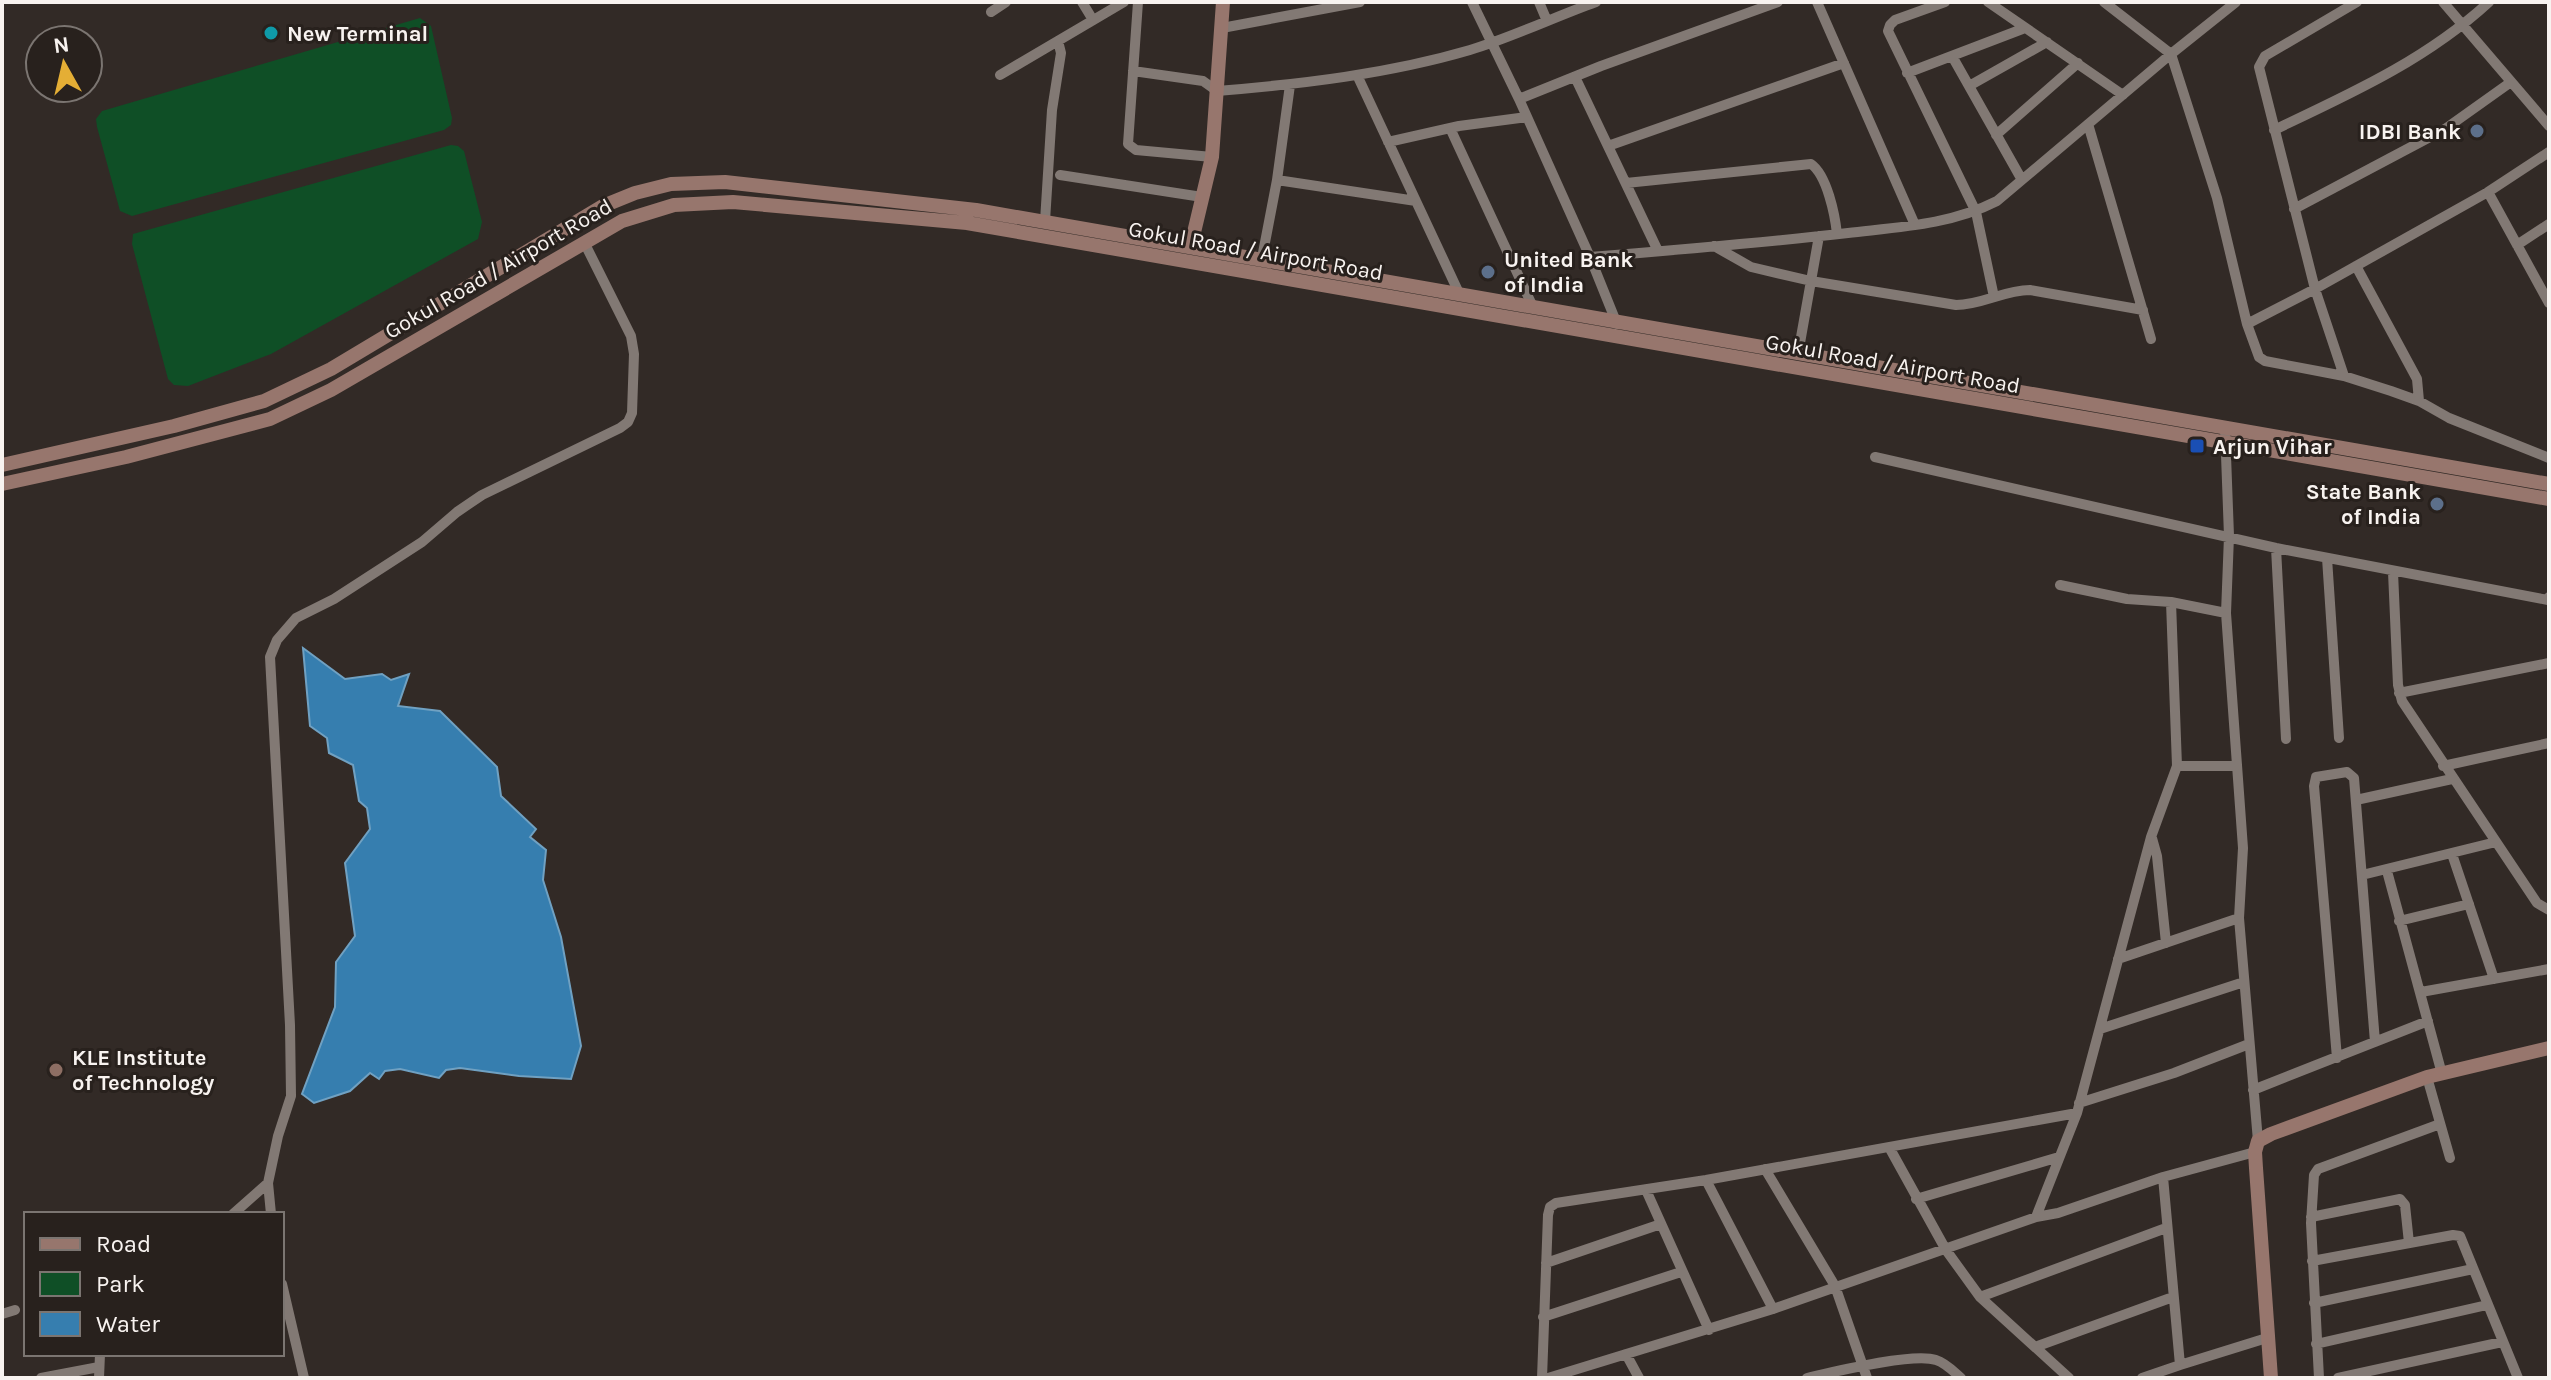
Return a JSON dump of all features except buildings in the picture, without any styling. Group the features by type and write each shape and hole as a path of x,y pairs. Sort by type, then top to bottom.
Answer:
{"main road":[{"path":"1191,245 1212,157 1223,2"},
{"path":"690,182 694,204"},
{"path":"2,465 174,426 264,401 331,369 603,206 635,193 671,184 725,182 976,210 1191,245 1798,354 2226,436 2549,484"},
{"path":"671,184 674,205"},
{"name":"Gokul Road / Airport Road","path":"2,484 126,457 270,419 331,390 622,221 674,205 733,202 967,223 1165,255 1615,337 2226,436 2549,499"},
{"path":"2271,1378 2257,1147 2271,1134 2434,1076 2549,1048"}],"street":[{"path":"991,12 1006,2"},
{"path":"1082,2 1093,20"},
{"path":"1000,75 1124,2"},
{"path":"1138,2 1127,139 1131,148 1212,157"},
{"path":"1222,28 1360,2"},
{"path":"1472,2 1590,257 1617,322 1615,337"},
{"path":"1539,2 1547,21"},
{"path":"1133,71 1203,81 1217,91 1290,85 1357,75 1454,54 1596,2"},
{"path":"1519,99 1778,2"},
{"path":"1817,2 1915,225"},
{"path":"1945,2 1890,25 1890,38 1976,212 1994,297"},
{"path":"1988,2 2123,95"},
{"path":"2104,2 2171,54 2217,198 2247,324 2259,357 2265,361 2344,376 2419,401 2449,418 2549,458"},
{"path":"1590,257 1915,225 1976,212 1997,201 2236,2"},
{"path":"2344,376 2315,289 2259,75 2260,61 2357,2"},
{"path":"2443,2 2549,126"},
{"path":"2274,130 2389,75 2463,26 2489,2"},
{"path":"1907,73 2025,28"},
{"path":"1045,221 1052,110 1061,53 1058,41"},
{"path":"1969,86 2047,42"},
{"path":"1952,56 2022,180"},
{"path":"1608,146 1844,63"},
{"path":"1996,135 2078,63"},
{"path":"1357,75 1459,293"},
{"path":"1575,77 1658,251"},
{"path":"2294,209 2445,129 2511,82"},
{"path":"1262,258 1290,85"},
{"path":"1388,142 1450,128 1527,117"},
{"path":"2088,124 2151,339"},
{"path":"1450,128 1533,307"},
{"path":"2247,324 2488,192 2549,152"},
{"path":"1626,183 1811,164 1819,171 1831,204 1837,234"},
{"path":"1060,175 1202,197"},
{"path":"1277,180 1416,201"},
{"path":"2488,192 2549,303"},
{"path":"2517,245 2549,224"},
{"path":"1798,354 1819,236"},
{"path":"271,1212 268,1183 291,1096 270,657 277,640 296,618 334,599 422,542 482,495 628,422 633,399 634,354 631,336 584,242"},
{"path":"1714,246 1751,267 1811,281 1956,305 1978,303 2018,290 2030,290 2143,310"},
{"path":"2356,266 2417,379 2419,401"},
{"path":"1548,1378 1580,1374 1626,1354 1709,1330 2036,1217 2058,1213 2257,1147 2239,918 2243,848 2226,613 2229,536 2226,436"},
{"path":"1875,457 2276,548 2548,600 2549,597"},
{"path":"2276,548 2286,739"},
{"path":"2327,558 2339,738"},
{"path":"2393,572 2399,693 2443,766 2537,903 2549,910"},
{"path":"2060,585 2127,599 2171,602 2226,613"},
{"path":"2036,1217 2078,1108 2151,837 2177,766 2171,602"},
{"path":"2399,693 2549,663"},
{"path":"2443,766 2549,743"},
{"path":"2177,766 2236,766"},
{"path":"2337,1058 2314,781 2321,776 2352,773 2375,1042"},
{"path":"2356,800 2452,779"},
{"path":"2151,837 2157,856 2166,943"},
{"path":"2362,875 2496,842"},
{"path":"2452,854 2494,979"},
{"path":"2387,871 2428,1021 2440,1124 2450,1158"},
{"path":"2399,921 2469,904"},
{"path":"2118,959 2239,918"},
{"path":"2421,992 2549,969"},
{"path":"2100,1029 2244,982"},
{"path":"2253,1090 2428,1021"},
{"path":"1542,1378 1550,1207 1556,1203 1889,1147 2078,1108 2249,1044"},
{"path":"2319,1378 2312,1261 2313,1179 2318,1169 2440,1124"},
{"path":"1889,1147 1946,1250 1980,1297 2069,1378"},
{"path":"1916,1199 2059,1157"},
{"path":"1765,1169 1835,1286 1867,1378"},
{"path":"2163,1177 2180,1365"},
{"path":"1706,1180 1773,1309"},
{"path":"235,1212 268,1183"},
{"path":"1646,1190 1709,1330"},
{"path":"2311,1217 2400,1199 2405,1205 2409,1243"},
{"path":"1546,1263 1661,1224"},
{"path":"1980,1297 2166,1228"},
{"path":"2312,1261 2460,1236 2518,1378"},
{"path":"2314,1303 2473,1269"},
{"path":"1543,1317 1681,1272"},
{"path":"284,1293 304,1378"},
{"path":"2035,1347 2173,1297"},
{"path":"2316,1344 2487,1305"},
{"path":"2,1314 15,1310"},
{"path":"2142,1378 2270,1337"},
{"path":"2338,1378 2502,1342"},
{"path":"1626,1354 1639,1378"},
{"path":"1807,1378 1863,1365 1934,1359 1961,1378"},
{"path":"41,1378 99,1372"}],"green space":[{"path":"420,18 431,26 452,118 451,125 444,130 132,216 120,211 97,127 96,119 102,111"},
{"path":"451,145 464,151 482,222 478,239 271,354 188,386 174,385 168,379 132,244 133,234"}],"water":[{"path":"303,648 345,679 382,674 391,680 409,674 398,706 440,711 497,767 501,796 536,829 530,837 546,850 543,880 561,937 581,1046 571,1079 460,1068 446,1070 439,1078 400,1069 385,1071 379,1079 370,1073 350,1091 314,1103 302,1094 335,1007 336,962 355,936 345,863 370,829 367,808 359,801 353,765 329,753 327,738 310,726"}],"place":[{"name":"New Terminal","path":"271,33"},
{"name":"IDBI Bank","path":"2477,131"},
{"name":"United Bank of India","path":"1488,272"},
{"name":"Arjun Vihar","path":"2197,446"},
{"name":"State Bank of India","path":"2437,504"},
{"name":"KLE Institute of Technology","path":"56,1070"}]}
